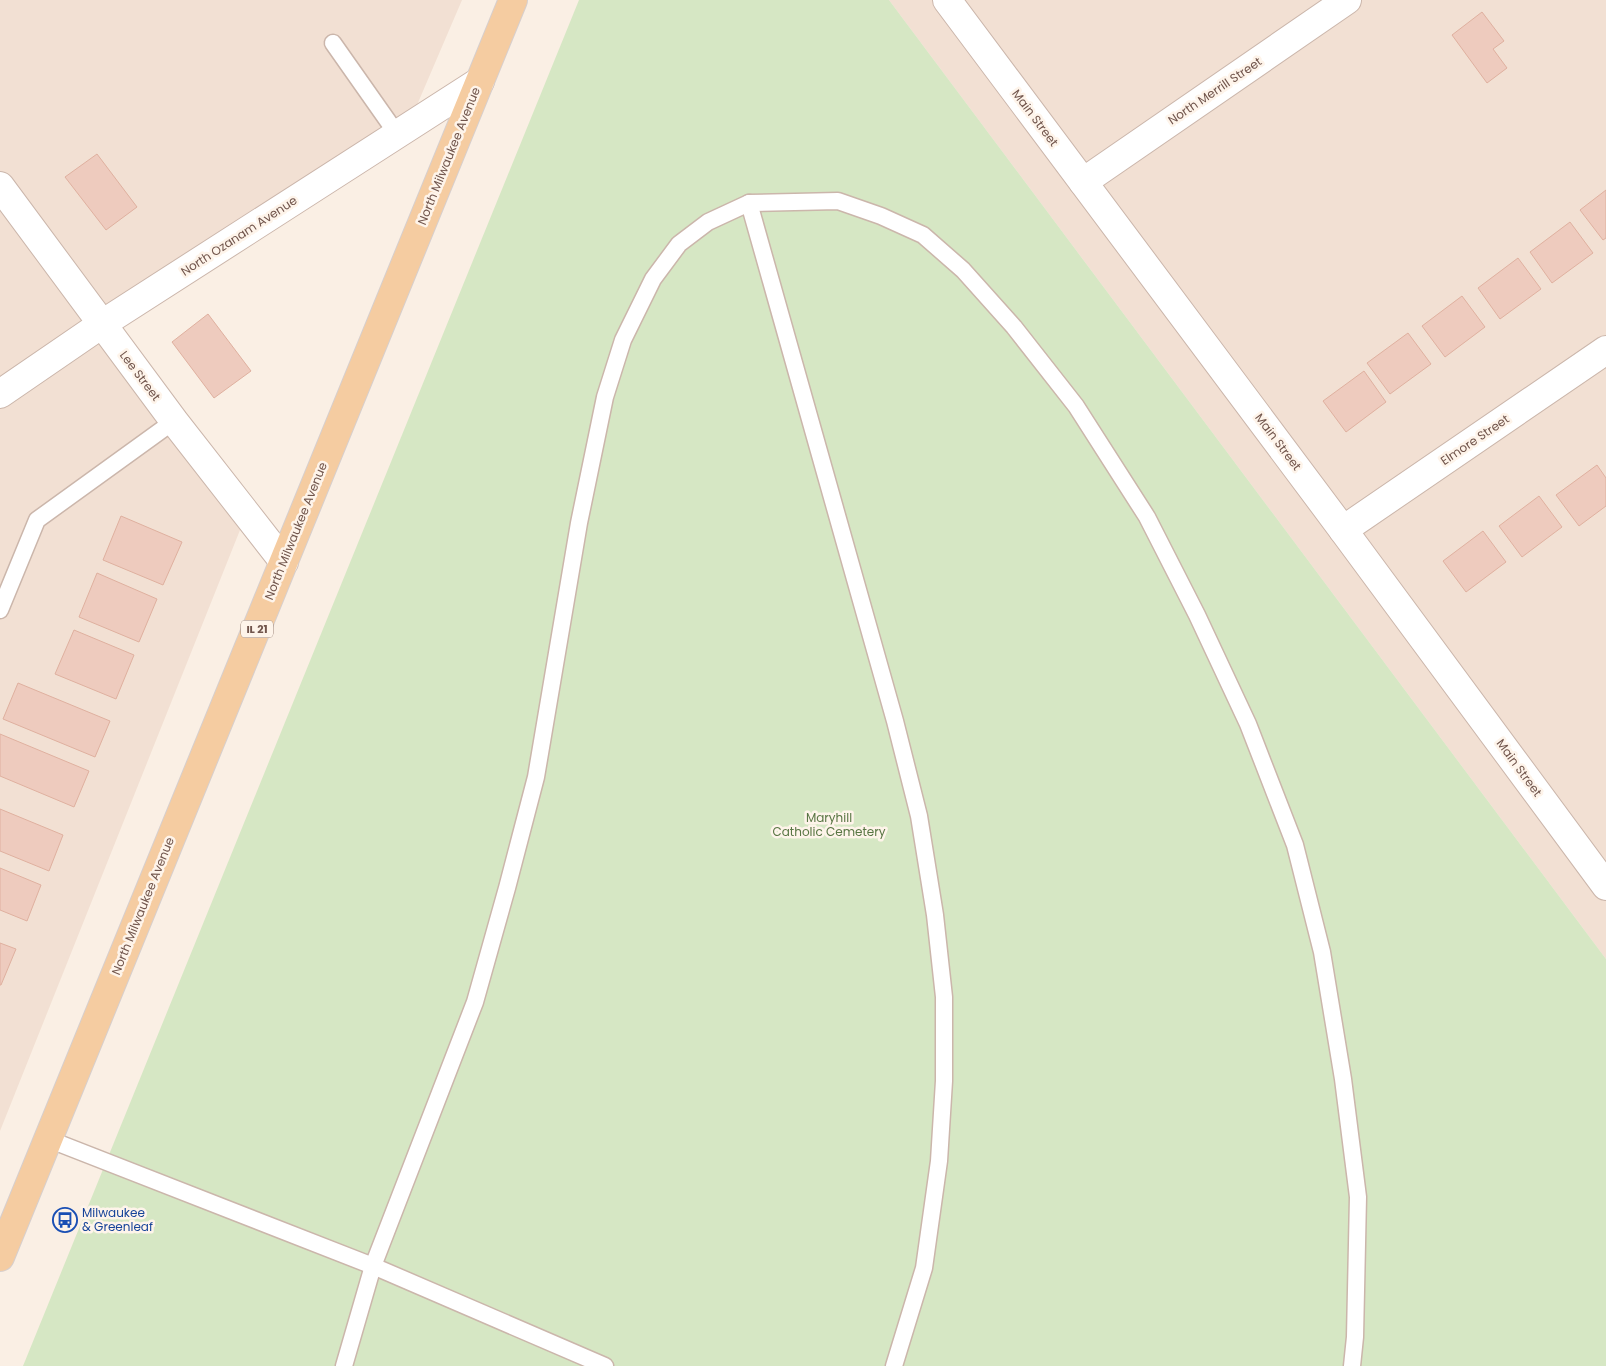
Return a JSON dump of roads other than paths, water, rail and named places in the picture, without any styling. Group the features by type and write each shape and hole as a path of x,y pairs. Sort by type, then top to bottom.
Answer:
{"main road":[{"name":"North Milwaukee Avenue","path":"0,1257 513,0"}],"street":[{"name":"Main Street","path":"947,0 1605,882"},
{"name":"North Merrill Street","path":"1083,182 1347,0"},
{"name":"North Ozanam Avenue","path":"0,394 102,324 480,81"},
{"name":"Lee Street","path":"0,186 174,421 284,562"},
{"name":"Elmore Street","path":"1343,530 1606,350"}],"lane":[{"path":"333,43 397,134"},
{"path":"344,1366 374,1266 474,1002 507,888 536,777 579,523 605,397 623,340 653,279 680,244 708,222 750,203 838,201 880,216 923,235 963,270 1014,328 1076,406 1147,517 1197,615 1248,724 1295,844 1319,943 1343,1079 1358,1197 1355,1337 1352,1366"},
{"path":"750,203 897,731 919,816 935,915 944,997 944,1081 940,1162 924,1268 894,1366"},
{"path":"0,610 37,520 174,421"},
{"path":"48,1139 374,1266 605,1366"}],"place":[{"name":"Milwaukee & Greenleaf","path":"65,1220"}],"park label":[{"name":"Maryhill Catholic Cemetery","path":"829,825"}]}
